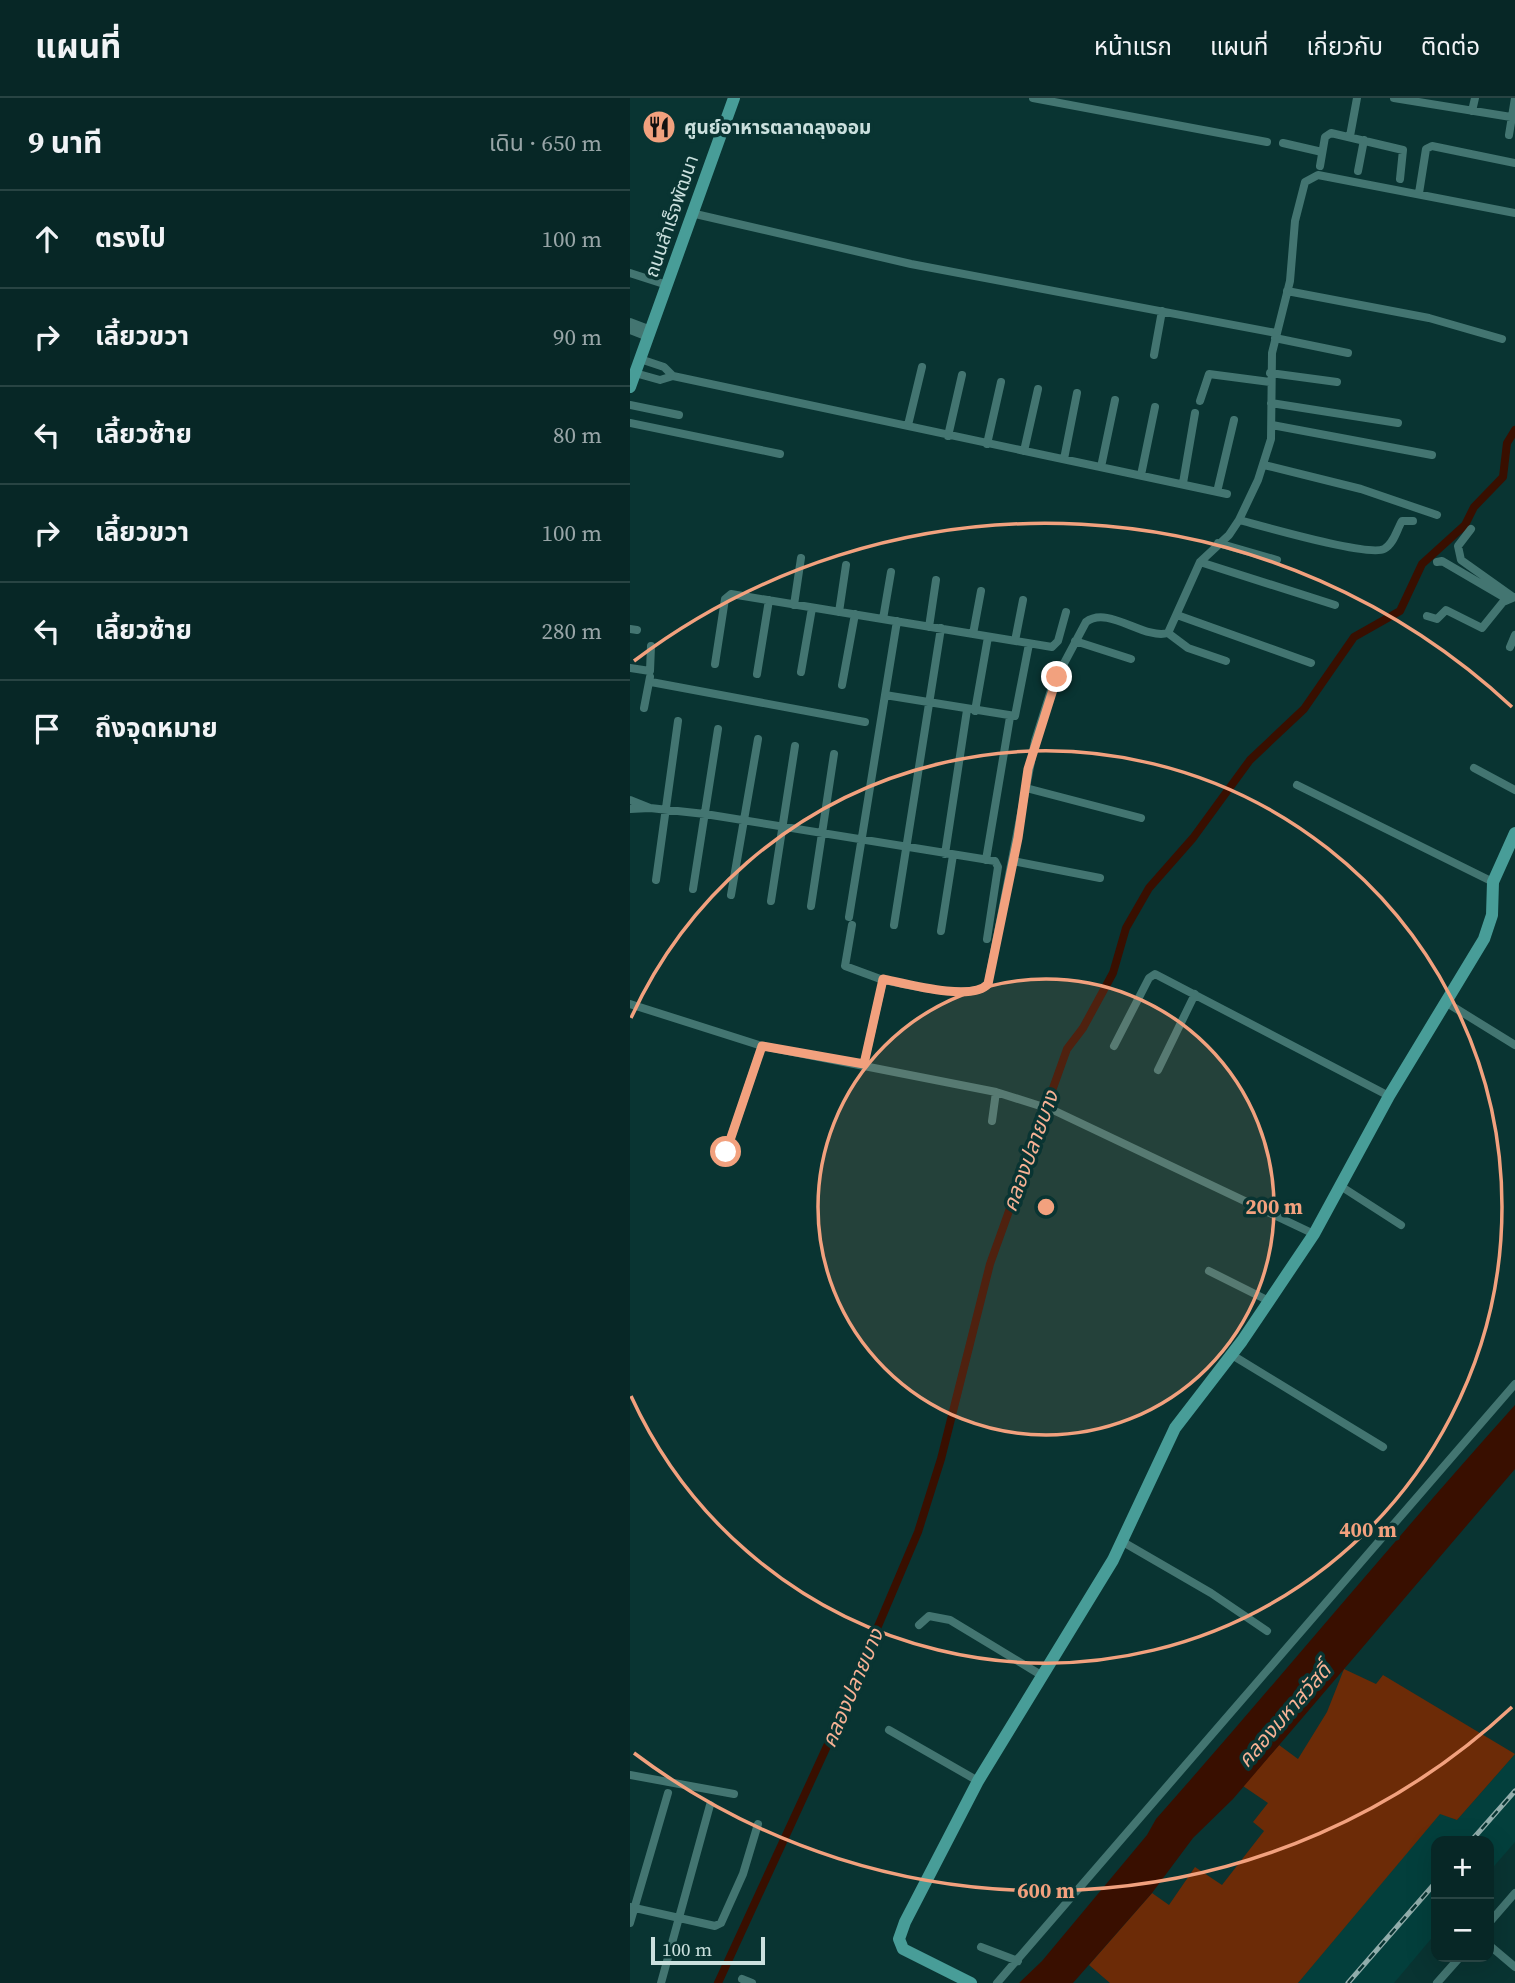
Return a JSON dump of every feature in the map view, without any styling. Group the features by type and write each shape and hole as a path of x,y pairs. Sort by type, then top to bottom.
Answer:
{"street":[{"name":"ถนนสำเร็จพัฒนา","path":"630,387 734,98"},
{"path":"1033,98 1267,142"},
{"path":"1350,136 1357,98"},
{"path":"1394,98 1432,101 1511,117"},
{"path":"1472,111 1475,98"},
{"path":"1509,135 1514,103"},
{"path":"1320,166 1327,133 1350,136 1403,149 1400,179"},
{"path":"1358,171 1364,140"},
{"path":"1283,143 1322,152"},
{"path":"1419,193 1426,149 1432,146 1515,163"},
{"path":"1168,633 1200,562 1229,535 1239,520 1264,465 1272,425 1270,377 1275,336 1287,292 1300,196 1309,179 1318,174 1515,212"},
{"path":"691,213 911,264 1162,311 1348,354"},
{"path":"630,273 667,285"},
{"path":"1287,292 1429,318 1502,339"},
{"path":"1154,355 1162,311"},
{"path":"630,322 650,333"},
{"path":"630,330 650,333"},
{"path":"640,359 664,367 673,376"},
{"path":"908,425 922,368"},
{"path":"635,373 660,380 673,376 1227,494"},
{"path":"1200,401 1209,374 1337,382"},
{"path":"948,436 962,375"},
{"path":"987,444 1001,382"},
{"path":"1024,451 1038,389"},
{"path":"1064,459 1076,393"},
{"path":"1101,467 1115,400"},
{"path":"1270,403 1398,423"},
{"path":"630,405 679,415"},
{"path":"1141,475 1155,407"},
{"path":"1182,483 1195,413"},
{"path":"1217,492 1234,420"},
{"path":"630,423 780,454"},
{"path":"1272,425 1432,455"},
{"path":"1264,465 1362,489 1437,515"},
{"path":"1239,520 1339,545 1377,550 1388,546 1402,521 1413,521"},
{"path":"1471,528 1458,545 1461,560 1512,598"},
{"path":"1218,543 1277,560"},
{"path":"794,605 801,558"},
{"path":"1437,562 1442,561 1512,598"},
{"path":"1200,562 1335,605"},
{"path":"839,612 846,565"},
{"path":"883,619 891,572"},
{"path":"929,627 936,580"},
{"path":"973,634 981,591"},
{"path":"715,664 728,595 1029,644 1056,645 1066,612"},
{"path":"1427,616 1437,619 1446,610 1482,628 1512,598"},
{"path":"757,674 769,600"},
{"path":"1016,641 1023,600"},
{"path":"801,672 812,608"},
{"path":"842,685 855,614"},
{"path":"1177,615 1311,663"},
{"path":"897,621 861,840 845,966 883,979 968,993 986,987 1044,710 1075,641 1092,618 1102,618 1157,634 1168,633 1188,648 1226,661"},
{"path":"894,925 941,628"},
{"path":"1510,647 1515,635"},
{"path":"941,931 949,854 971,710 988,637"},
{"path":"1075,641 1131,659"},
{"path":"986,860 1010,717 1018,711 1029,644"},
{"path":"644,708 651,682 651,646"},
{"path":"630,668 650,671"},
{"path":"651,682 865,722"},
{"path":"885,695 1010,717"},
{"path":"656,880 678,721"},
{"path":"693,889 718,729"},
{"path":"731,895 758,739"},
{"path":"771,901 795,746"},
{"path":"811,906 834,754"},
{"path":"1474,768 1515,790"},
{"path":"1297,785 1493,882"},
{"path":"1026,788 1141,818"},
{"path":"630,800 650,807"},
{"path":"630,809 650,807 705,814 995,861 998,867 987,939"},
{"path":"971,1983 907,1952 899,1939 912,1908 978,1781 1123,1542 1175,1428 1231,1355 1314,1234 1342,1187 1389,1096 1447,1003 1489,927 1493,882 1515,833"},
{"path":"1013,861 1100,878"},
{"path":"1114,1045 1152,975 1160,975 1389,1096"},
{"path":"864,1064 883,979"},
{"path":"1158,1070 1195,994"},
{"path":"1447,1003 1515,1045"},
{"path":"630,1004 762,1046 996,1092 1054,1110 1314,1234"},
{"path":"726,1152 762,1046"},
{"path":"992,1121 996,1092"},
{"path":"1342,1187 1401,1225"},
{"path":"1209,1271 1269,1301"},
{"path":"1231,1355 1384,1447"},
{"path":"998,1983 1515,1384"},
{"path":"1123,1542 1211,1593 1267,1631"},
{"path":"919,1625 926,1616 941,1616 1041,1675"},
{"path":"889,1730 978,1781"},
{"path":"630,1775 734,1794"},
{"path":"630,1923 668,1793"},
{"path":"662,1983 710,1805"},
{"path":"633,1907 715,1926 722,1923 743,1874 758,1824"},
{"path":"1494,1917 1515,1893"},
{"path":"981,1947 1018,1961"},
{"path":"1494,1949 1515,1967"},
{"path":"1437,1983 1456,1962"},
{"path":"743,1979 752,1983"}],"shaded area":[{"path":"1344,1669 1376,1684 1383,1675 1515,1754 1457,1820 1440,1814 1298,1983 1110,1983 1089,1965 1152,1893 1169,1905 1195,1867 1222,1885 1264,1831 1253,1822 1268,1803 1243,1786 1279,1745 1298,1759 1327,1712"},
{"path":"1515,1754 1515,1842 1494,1866 1494,1836 1431,1836 1431,1939 1394,1983 1298,1983 1440,1813 1457,1820"}],"water":[{"name":"คลองมหาสวัสดิ์","path":"1515,1405 1515,1469 1233,1799 1193,1838 1152,1893 1073,1983 1019,1983 1042,1961 1147,1835 1156,1819"}],"waterway":[{"name":"คลองปลายบาง","path":"718,1983 828,1744 918,1532 941,1459 990,1264 1067,1049 1083,1028 1113,973 1126,928 1149,888 1193,838 1250,760 1304,709 1354,637 1400,611 1422,564 1465,525 1474,507 1503,477 1507,443 1515,430"}],"railway":[{"path":"1475,1836 1515,1791"},
{"path":"1348,1983 1431,1888"}],"place":[{"name":"ศูนย์อาหารตลาดลุงออม","path":"659,127"}],"route":[{"path":"726,1152 762,1046 864,1064 883,979 968,993 982,990 988,984 1018,838 1028,769 1044,710 1057,677"}]}
